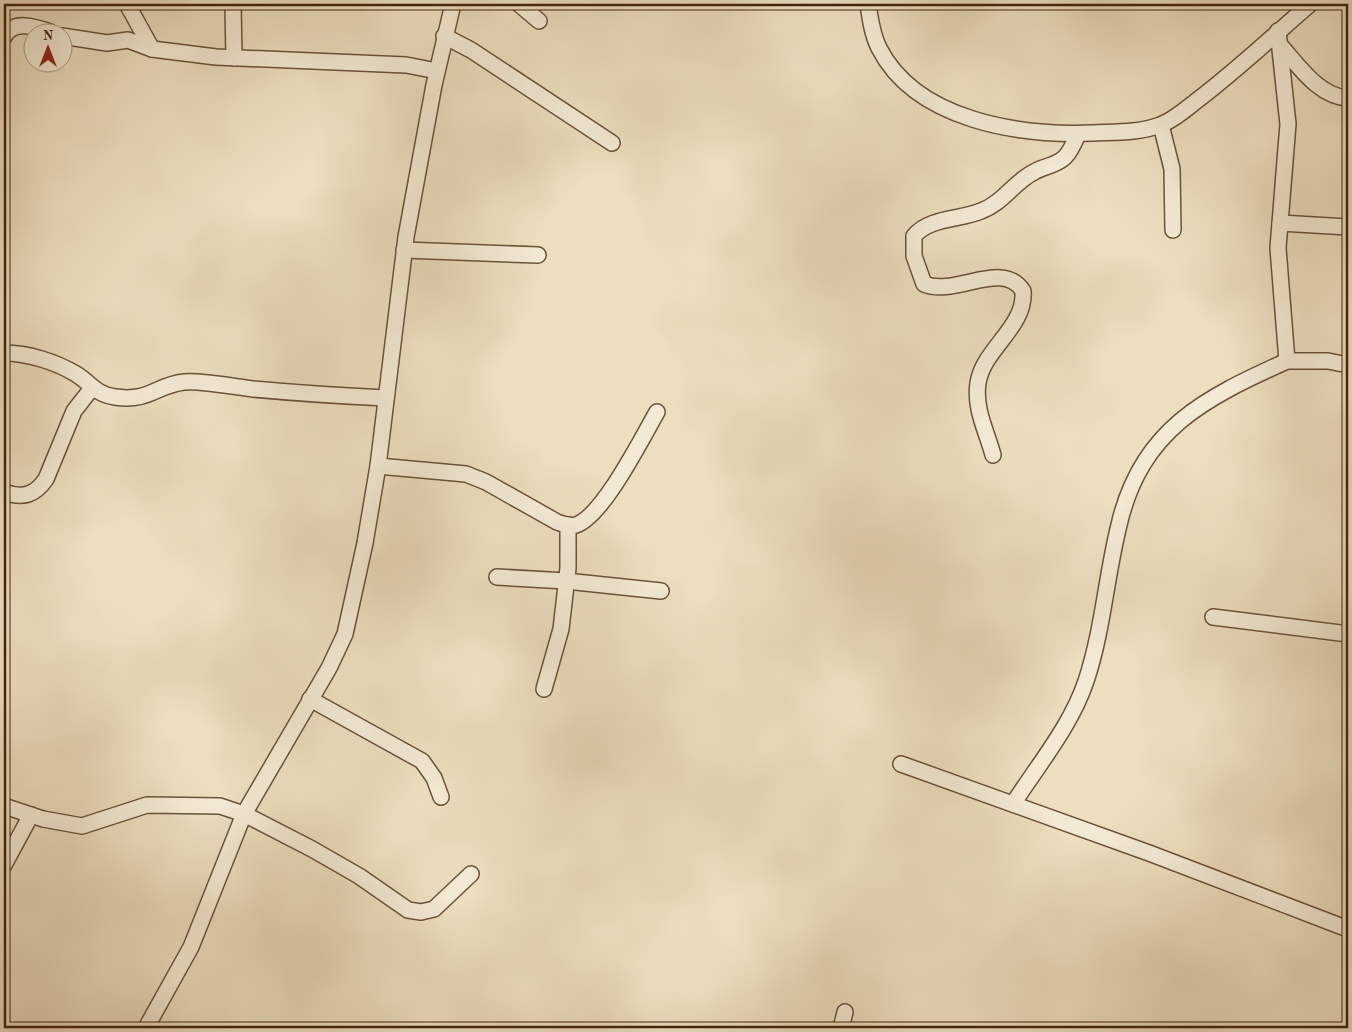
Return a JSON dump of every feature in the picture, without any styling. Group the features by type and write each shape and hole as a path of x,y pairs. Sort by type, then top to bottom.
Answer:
{"street":[{"path":"127,4 152,49"},
{"path":"233,4 234,58"},
{"path":"146,1028 191,947 244,814 345,634 365,543 378,466 404,250 437,70 453,4"},
{"path":"519,4 539,21"},
{"path":"868,4 878,46 888,62 910,84 933,102 967,118 997,127 1078,134 1140,130 1161,125 1279,38 1310,4"},
{"path":"4,37 10,29 22,26"},
{"path":"444,36 471,50 612,143"},
{"path":"72,38 108,43 128,40 152,49 234,58 397,65 437,70"},
{"path":"1279,38 1313,82 1330,94 1348,98"},
{"path":"1279,38 1288,124 1280,223 1280,272 1287,360"},
{"path":"1161,125 1172,169 1173,230"},
{"path":"993,455 981,423 978,383 994,349 1020,312 1023,291 1019,284 1006,278 939,288 924,284 914,256 914,236 920,228 963,217 995,205 1027,176 1065,157 1078,134"},
{"path":"1280,223 1348,227"},
{"path":"404,250 538,256"},
{"path":"4,353 16,353 50,363 76,374 92,388 104,395 132,399 185,382 272,391 386,398"},
{"path":"1013,804 1073,712 1086,682 1099,635 1119,524 1139,471 1162,438 1208,399 1287,360 1328,361 1348,365"},
{"path":"4,492 28,494 40,488 46,479 74,411 92,388"},
{"path":"378,466 466,474 486,482 535,510 568,526 582,522 605,497 656,412"},
{"path":"544,689 559,638 566,581 568,526"},
{"path":"497,578 566,581 661,591"},
{"path":"1213,616 1348,634"},
{"path":"310,699 422,761 434,778 441,797"},
{"path":"901,764 1348,929"},
{"path":"4,806 31,815 82,826 147,806 164,804 220,806 244,814 312,848 359,876 408,910 420,912 434,909 471,874"},
{"path":"4,866 31,815"},
{"path":"841,1028 845,1012"}]}
